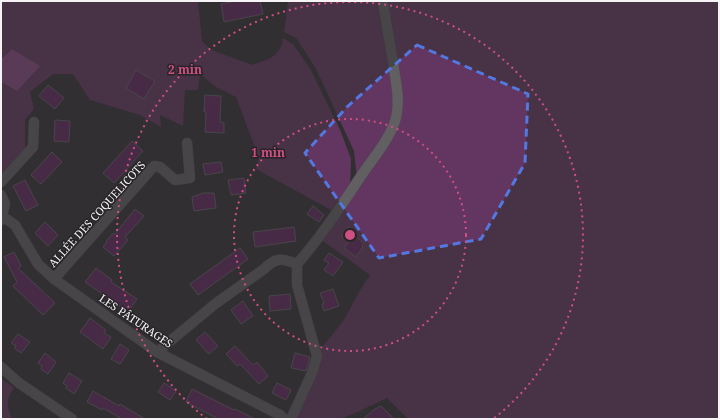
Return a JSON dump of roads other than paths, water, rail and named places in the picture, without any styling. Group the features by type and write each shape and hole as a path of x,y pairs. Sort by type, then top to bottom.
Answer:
{"street":[{"path":"291,419 312,373 317,356 297,285 296,264 311,248 391,131 397,114 398,97 384,1"},
{"path":"1,182 33,147 34,122"},
{"name":"ALLÉE DES COQUELICOTS","path":"54,279 154,166 160,167 175,180 190,178 187,143"},
{"path":"1,195 5,204 2,218"},
{"name":"LES PÂTURAGES","path":"2,218 15,225 38,264 54,279 157,352 280,415 284,419"},
{"path":"157,352 215,304 271,262 278,259 288,260 296,264"},
{"path":"1,367 19,383 72,419"}]}
